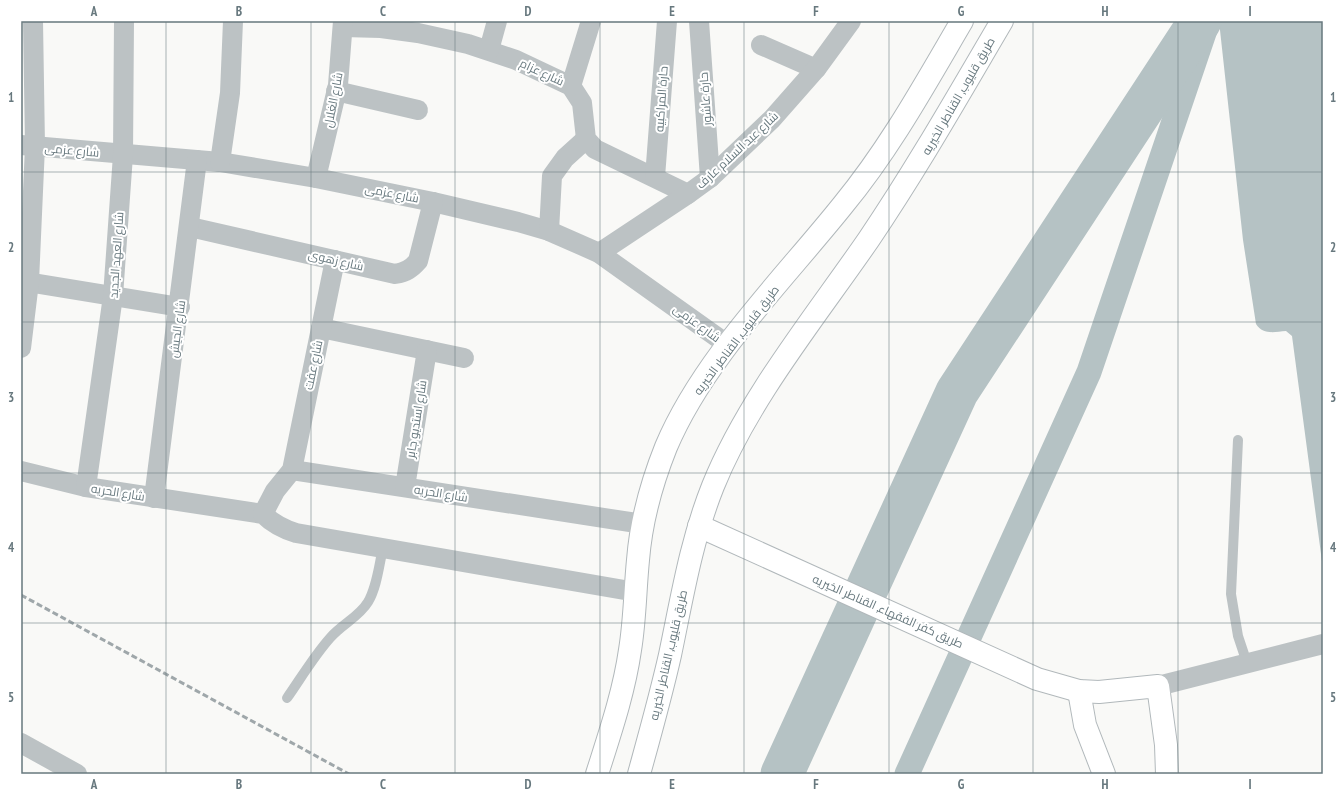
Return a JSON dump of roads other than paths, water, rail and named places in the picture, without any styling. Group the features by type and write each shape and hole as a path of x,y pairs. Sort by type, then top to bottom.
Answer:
{"main road":[{"name":"طريق قليوب, القناطر الخيريه","path":"597,774 626,677 636,592 638,558 653,485 666,447 704,377 728,345 843,206 872,167 903,122 962,21"},
{"name":"طريق قليوب, القناطر الخيريه","path":"639,774 661,690 691,554 699,526 731,447 751,410 899,194 1002,21"},
{"name":"طريق كفر الفقهاء, القناطر الخيريه","path":"699,526 1037,679 1079,691 1105,691 1158,686"},
{"path":"1158,686 1166,745 1167,774"},
{"path":"1079,691 1086,725 1104,774"}],"street":[{"path":"21,348 25,282 33,21"},
{"name":"شارع العهد الجديد","path":"86,487 113,296 123,154 124,21"},
{"path":"220,162 230,93 233,21"},
{"path":"489,50 497,21"},
{"path":"571,86 591,21"},
{"name":"حارة المراكبيه","path":"655,177 667,21"},
{"name":"حارة عاشور","path":"699,21 710,178"},
{"name":"شارع عبد السلام عارف","path":"599,253 710,178 772,119 816,69 851,21"},
{"name":"شارع عزام","path":"343,24 380,28 417,27 516,60 571,86 582,103 586,139"},
{"name":"شارع الغلال","path":"316,178 336,91 343,24"},
{"path":"761,45 816,69"},
{"path":"336,91 418,110"},
{"path":"549,231 552,176 565,158 586,139 595,149 688,194"},
{"name":"شارع عزمى","path":"28,146 220,162 316,178 434,202 549,231 599,253 728,345"},
{"name":"شارع الجيش","path":"154,498 198,160"},
{"name":"شارع زهوى","path":"190,227 395,274 412,268 420,253 434,202"},
{"name":"شارع عفت","path":"292,470 335,260"},
{"path":"25,282 180,307"},
{"path":"321,328 464,358"},
{"name":"شارع استديو جابر","path":"405,487 427,350"},
{"path":"292,470 275,491 263,514 272,523 283,530 296,534 636,592"},
{"name":"شارع الحريه","path":"292,470 644,524"},
{"name":"شارع الحريه","path":"21,471 86,487 263,514"},
{"name":"طريق كفر الفقهاء, القناطر الخيريه","path":"1158,686 1320,644"},
{"path":"21,743 77,774"}],"lane":[{"path":"1238,440 1231,594 1238,636 1248,663"},
{"path":"287,698 329,639 339,628 361,611 368,602 372,593 382,548"}],"waterway":[{"path":"782,774 957,392 1200,21"},
{"path":"907,774 1089,372 1208,21"}],"railway":[{"path":"21,595 349,774"}]}
